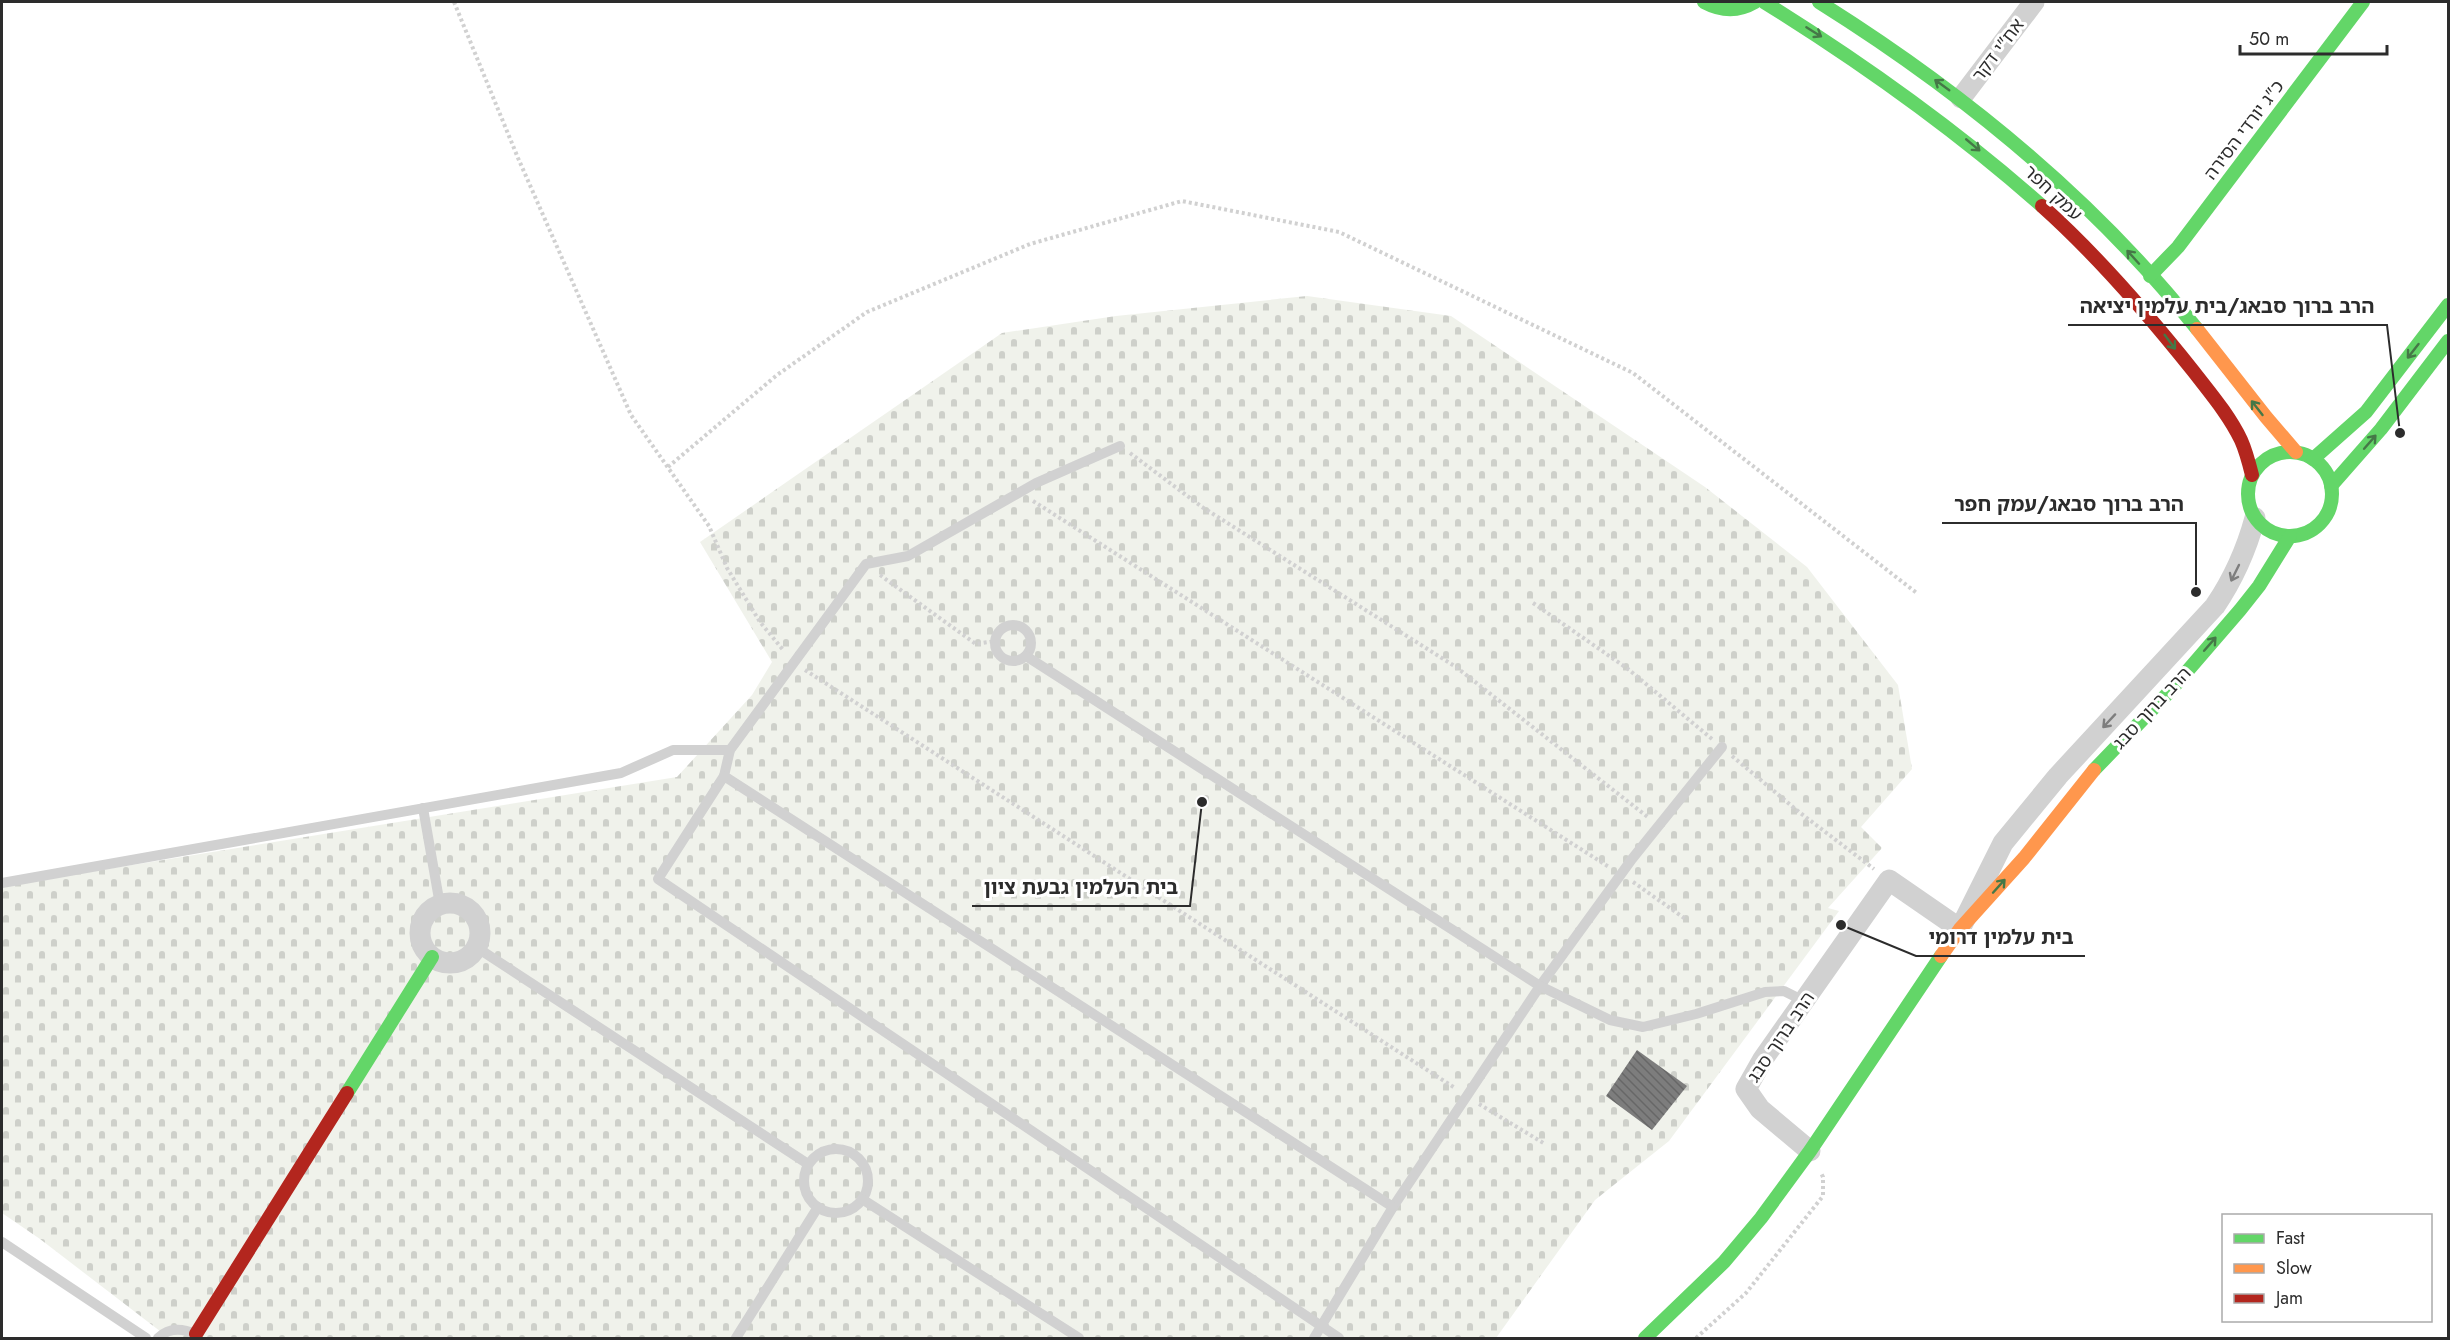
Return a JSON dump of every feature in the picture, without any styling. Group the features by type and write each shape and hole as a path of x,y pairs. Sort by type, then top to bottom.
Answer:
{"street":[{"path":"1704,2 1721,10 1738,10 1755,2"},
{"name":"עמק חפר","path":"1764,2 1883,77 1951,127 2048,211 2094,256 2161,330 2239,435 2252,475"},
{"name":"עמק חפר","path":"1819,2 1896,51 1961,98 2051,175 2116,238 2182,310 2266,420 2296,452"},
{"name":"אח\"י דקר","path":"1961,98 2034,2"},
{"name":"כ\"ג יורדי הסירה","path":"2150,276 2178,247 2363,2"},
{"path":"2313,459 2366,412 2448,305"},
{"path":"2331,486 2381,429 2448,341"},
{"path":"2296,452 2313,459 2328,475 2332,498 2324,519 2307,532 2290,536 2270,531 2255,518 2247,497 2252,475 2265,459 2275,454 2296,452"},
{"name":"הרב ברוך סבג","path":"1960,929 1889,880 1763,1059 1746,1089 1760,1109 1810,1151 1960,929 2003,843 2058,776 2215,606 2229,586 2246,549 2255,518"},
{"name":"הרב ברוך סבג","path":"1960,929 2024,858 2093,771 2171,690 2240,610 2259,586 2290,536"},
{"path":"440,905 459,905 474,916 479,928 476,947 465,959 451,963 439,962 424,948 420,938 420,927 424,917 440,905"},
{"path":"198,1336 432,957"},
{"path":"1645,1338 1724,1262 1761,1218 1810,1151"}],"lane":[{"path":"1120,446 1019,492 908,556 866,564 730,750 724,776 658,879 1339,1338"},
{"path":"1015,625 1021,626 1029,634 1032,645 1026,656 1015,661 1003,658 998,653 995,641 996,636 1004,627 1015,625"},
{"path":"1026,656 1540,987 1610,1020 1643,1027 1696,1014 1765,992 1784,991 1804,1001"},
{"path":"1314,1338 1393,1208 1466,1095 1540,987 1621,874 1722,747"},
{"path":"2,883 621,773 674,750 730,750"},
{"path":"724,776 1393,1208"},
{"path":"423,808 440,905"},
{"path":"476,947 808,1164"},
{"path":"844,1150 853,1154 860,1161 868,1179 862,1199 842,1212 825,1211 818,1207 806,1192 805,1173 808,1164 824,1151 844,1150"},
{"path":"862,1199 1079,1338"},
{"path":"736,1338 818,1207"},
{"path":"2,1242 146,1338"},
{"path":"158,1338 170,1330 179,1329 198,1336"}],"path":[{"path":"454,2 518,158 631,415 709,526 727,568 760,622 795,664 1545,1144"},
{"path":"668,467 777,375 867,312 1030,244 1182,201 1339,232 1633,373 1918,594"},
{"path":"1120,446 1202,507 1456,667 1659,825"},
{"path":"1019,492 1621,874 1687,920"},
{"path":"866,564 976,644 995,641"},
{"path":"1696,1338 1746,1293 1822,1196 1823,1177 1810,1151"}],"green space":[{"path":"1307,296 1451,316 1705,487 1807,567 1898,685 1912,769 1861,827 1882,848 1828,908 1839,911 1669,1141 1595,1200 1496,1338 169,1338 40,1239 2,1213 2,886 677,777 752,695 772,662 700,542 1002,333 1116,316"}],"building":[{"path":"1637,1050 1687,1086 1652,1130 1606,1096"}],"traffic: fast":[{"path":"1704,2 1730,9 1755,2"},
{"path":"1764,2 1907,98 1976,150 2042,206"},
{"path":"1819,2 1923,72 2022,149 2114,235 2197,329"},
{"path":"2150,276 2178,247 2363,2"},
{"path":"2313,459 2366,412 2448,305"},
{"path":"2331,486 2381,429 2448,341"},
{"path":"2290,452 2306,455 2320,464 2329,478 2332,494 2329,510 2320,524 2306,533 2290,536 2274,533 2260,524 2251,510 2248,494 2251,478 2260,464 2274,455 2290,452"},
{"path":"2094,770 2171,690 2240,610 2259,586 2290,536"},
{"path":"1645,1338 1724,1262 1761,1218 1810,1151 1941,956"},
{"path":"347,1093 432,957"}],"traffic: slow":[{"path":"2197,329 2296,452"},
{"path":"1941,956 1960,929 2024,858 2094,770"}],"traffic: jam":[{"path":"2042,206 2121,286 2207,388 2241,440 2252,475"},
{"path":"196,1334 347,1093"}],"place":[{"name":"הרב ברוך סבאג/בית עלמין יציאה","path":"2400,433"},
{"name":"הרב ברוך סבאג/עמק חפר","path":"2196,592"},
{"name":"בית העלמין גבעת ציון","path":"1202,802"},
{"name":"בית עלמין דרומי","path":"1841,925"}]}
